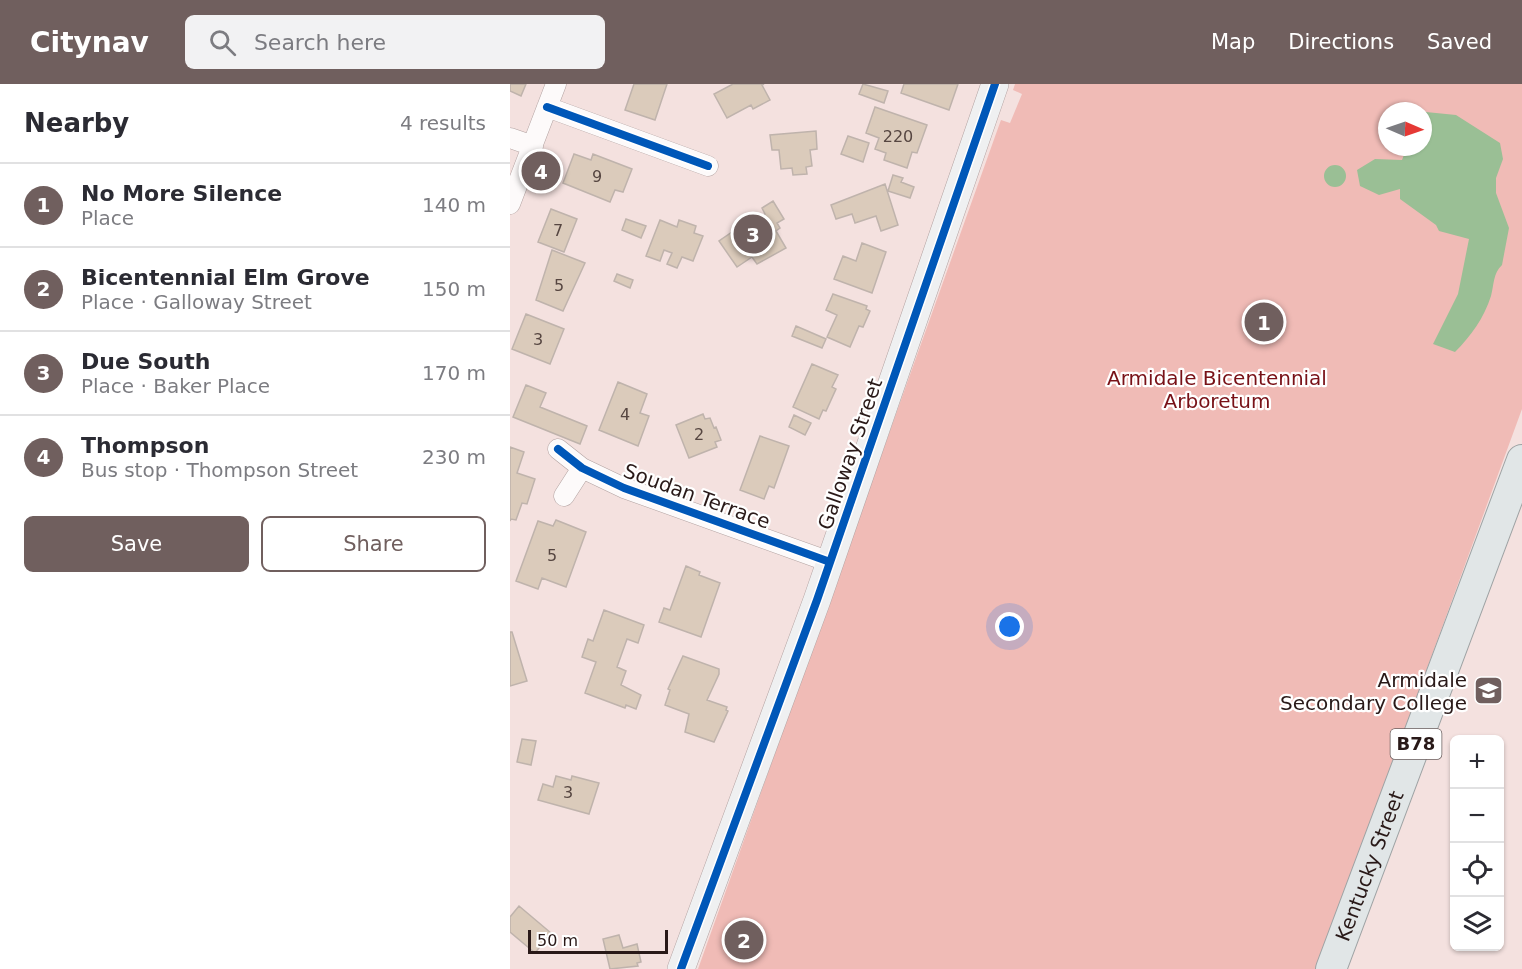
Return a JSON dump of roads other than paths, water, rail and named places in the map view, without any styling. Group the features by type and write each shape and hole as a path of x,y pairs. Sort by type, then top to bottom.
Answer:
{"main road":[{"name":"Kentucky Street","path":"1331,969 1522,460"}],"street":[{"path":"510,204 556,84"},
{"name":"Galloway Street","path":"681,969 830,562 994,84"},
{"path":"547,107 708,166"},
{"path":"510,138 532,146"},
{"name":"Soudan Terrace","path":"558,449 582,468 624,488 830,562"},
{"path":"564,496 582,468"}],"place":[{"name":"Thompson","path":"541,171"},
{"name":"Due South","path":"753,234"},
{"name":"No More Silence","path":"1264,322"},
{"name":"Armidale Secondary College","path":"1488,691"},
{"name":"Bicentennial Elm Grove","path":"744,940"}],"park label":[{"name":"Armidale Bicentennial Arboretum","path":"1217,390"}]}
